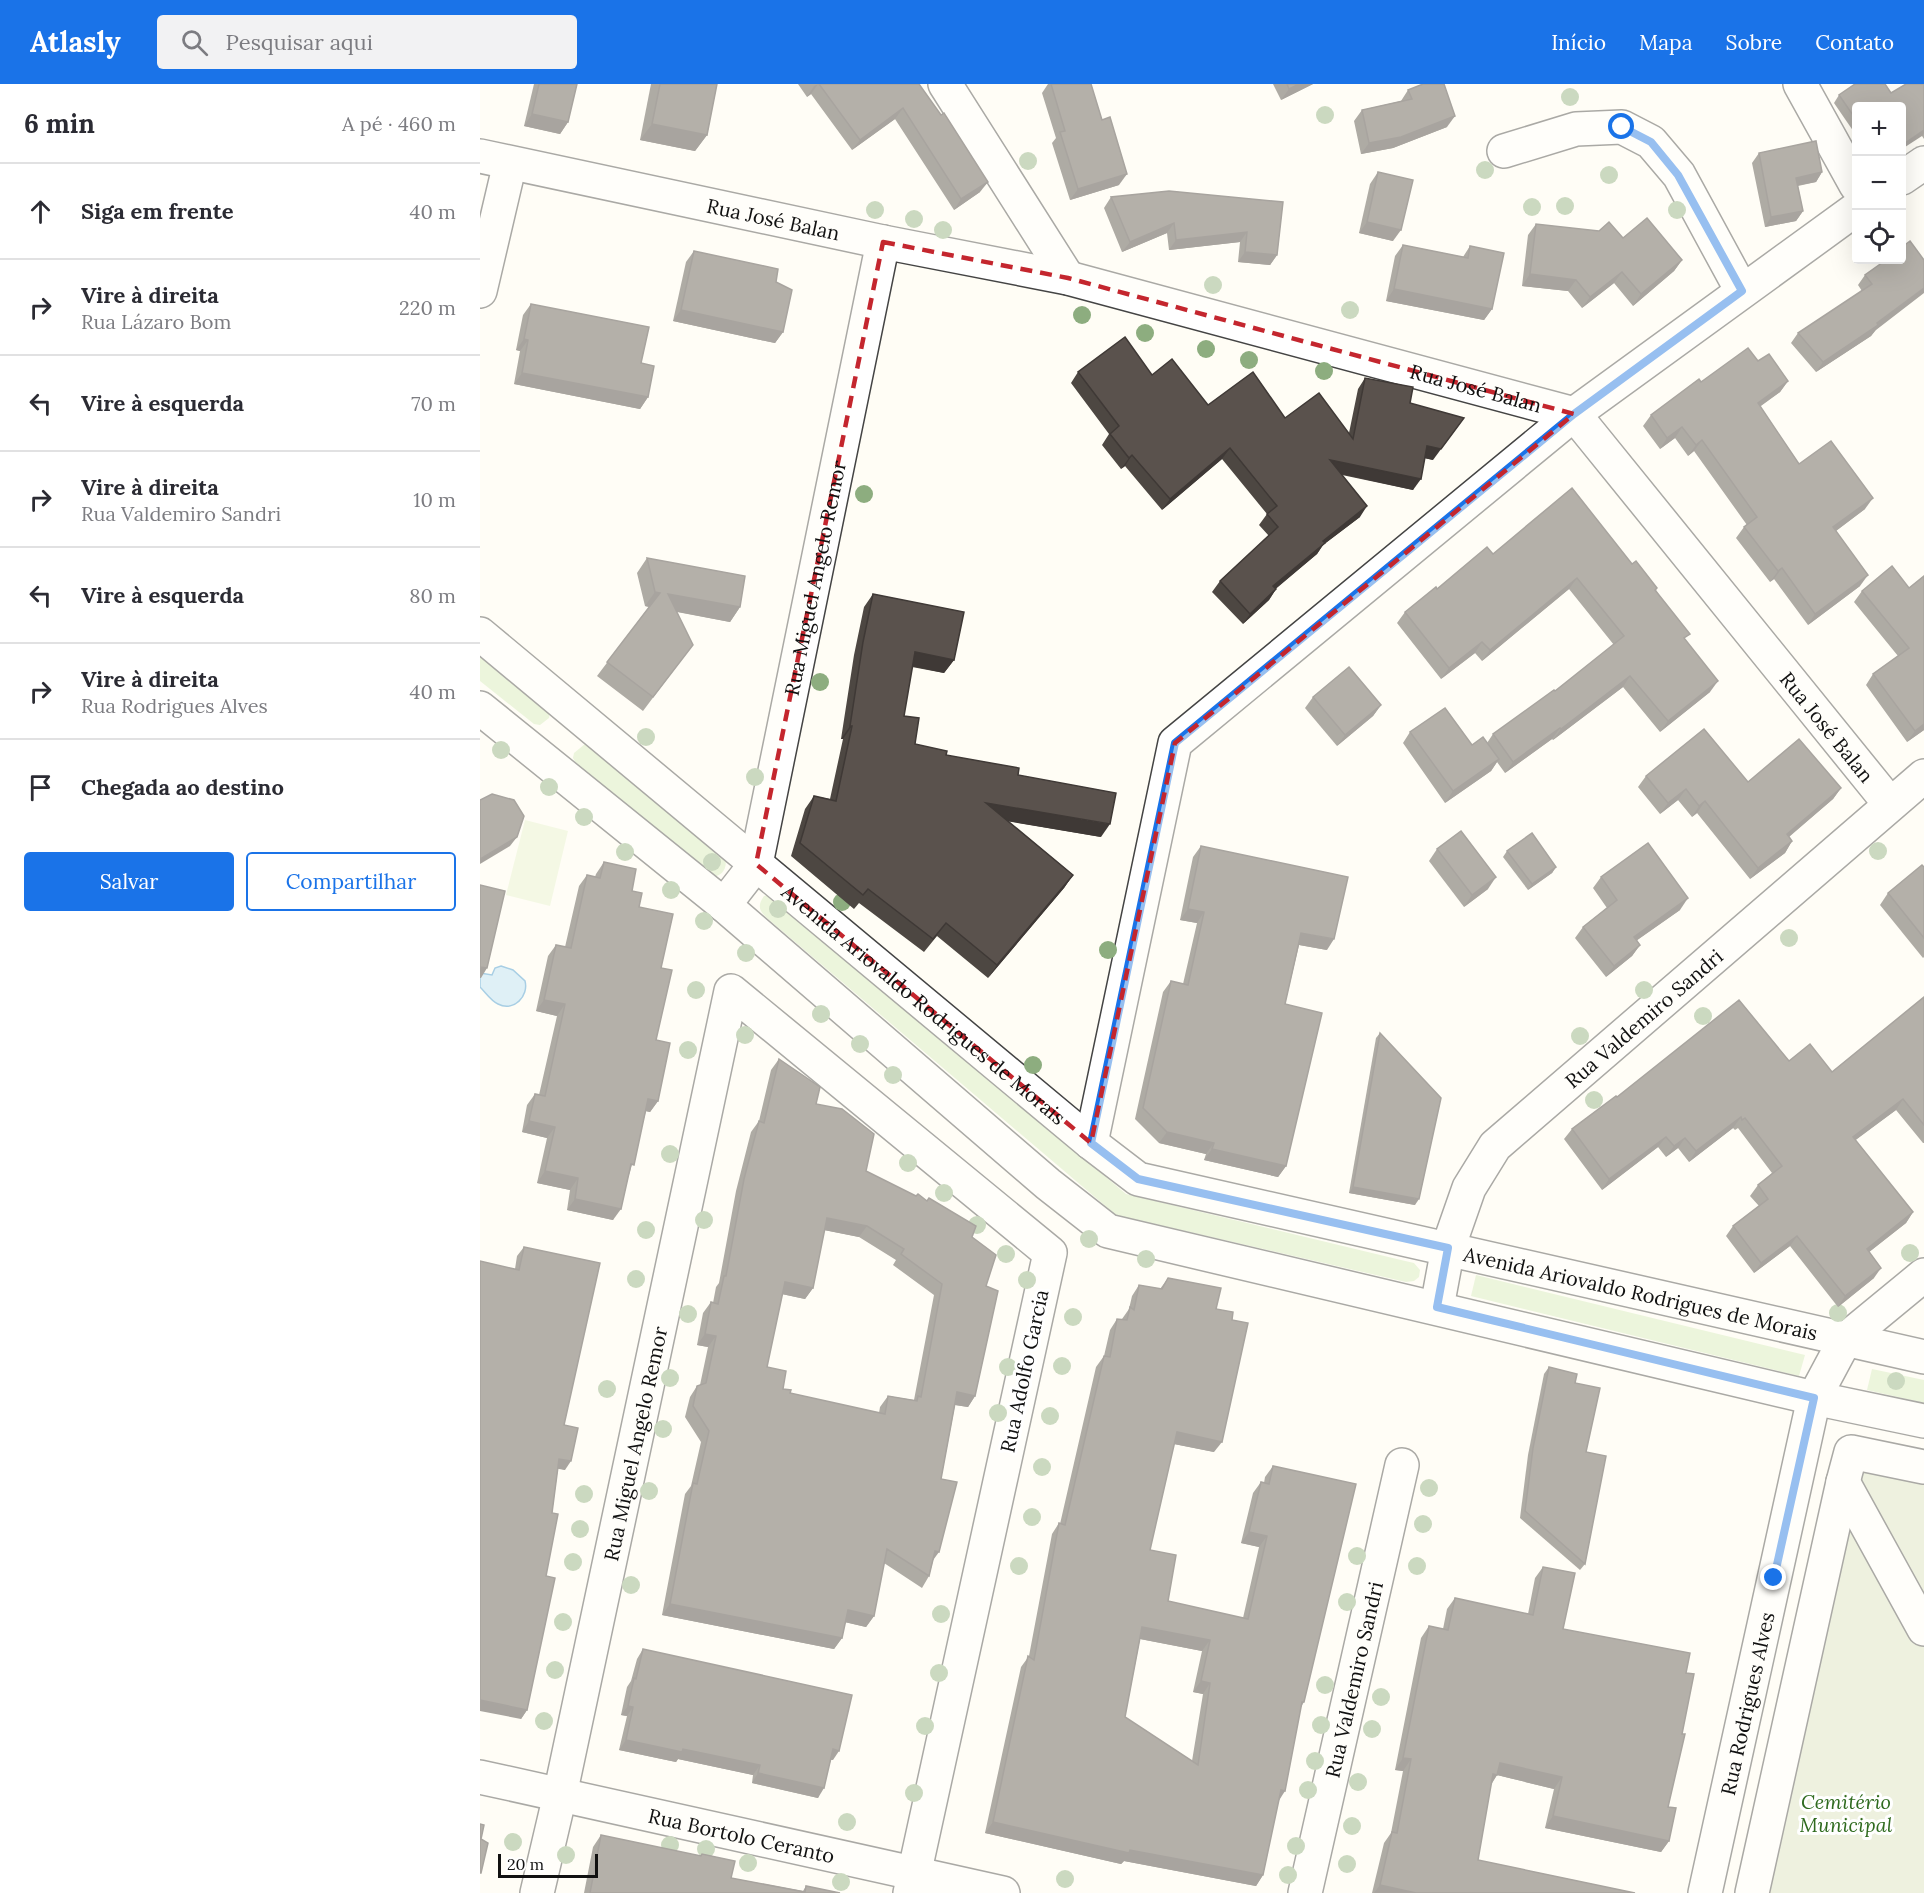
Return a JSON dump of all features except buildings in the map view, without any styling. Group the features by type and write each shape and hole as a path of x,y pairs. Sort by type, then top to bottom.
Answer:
{"street":[{"path":"945,84 1068,278"},
{"path":"1800,84 1852,176"},
{"path":"1504,151 1576,129 1622,127 1651,142 1678,175 1742,291"},
{"path":"480,291 495,159"},
{"name":"Rua José Balan","path":"495,159 883,242 1068,278 1574,414 1890,804"},
{"path":"1906,175 1924,163"},
{"path":"1091,1143 1175,743 1574,414 1856,210"},
{"name":"Rua Miguel Angelo Remor","path":"724,905 756,864 883,242"},
{"name":"Avenida Ariovaldo Rodrigues de Morais","path":"480,634 1091,1143 1138,1179 1924,1357"},
{"path":"480,708 724,905 1048,1184 1108,1231 1814,1398 1924,1421"},
{"name":"Rua Valdemiro Sandri","path":"1437,1307 1448,1248 1469,1188 1495,1146 1924,776"},
{"name":"Rua Miguel Angelo Remor","path":"537,1893 560,1795 731,991"},
{"name":"Rua Adolfo Garcia","path":"731,991 1050,1253 912,1883"},
{"name":"Rua Rodrigues Alves","path":"1705,1893 1814,1398 1845,1340 1924,1275"},
{"path":"1752,1893 1851,1452 1924,1467"},
{"name":"Rua Valdemiro Sandri","path":"1305,1893 1402,1465"},
{"path":"1843,1482 1924,1629"},
{"name":"Rua Bortolo Ceranto","path":"480,1777 912,1883 1004,1893"}],"highlighted area":[{"path":"883,242 1068,278 1574,414 1175,743 1091,1143 756,864"}],"green space":[{"path":"480,652 550,712 549,718 540,725 534,724 480,681"},
{"path":"585,744 590,745 725,858 726,865 721,874 711,877 577,765 573,758 574,753"},
{"path":"525,820 568,831 550,906 506,895"},
{"path":"772,894 1126,1194 1414,1263 1420,1270 1419,1277 1414,1281 1406,1282 1116,1215 768,919 761,911 760,903 764,896"},
{"path":"1476,1275 1805,1355 1799,1376 1471,1296"},
{"path":"1872,1369 1924,1380 1924,1403 1867,1390"},
{"name":"Cemitério Municipal","path":"1848,1438 1924,1454 1924,1893 1749,1893"}],"water":[{"path":"501,966 513,970 525,981 526,987 522,997 510,1006 495,1003 480,987 480,973 492,975 495,968"}],"route":[{"path":"1622,127 1651,142 1678,175 1742,291 1574,414 1175,743 1091,1143 1138,1179 1448,1248 1437,1307 1814,1398 1774,1578"}]}
